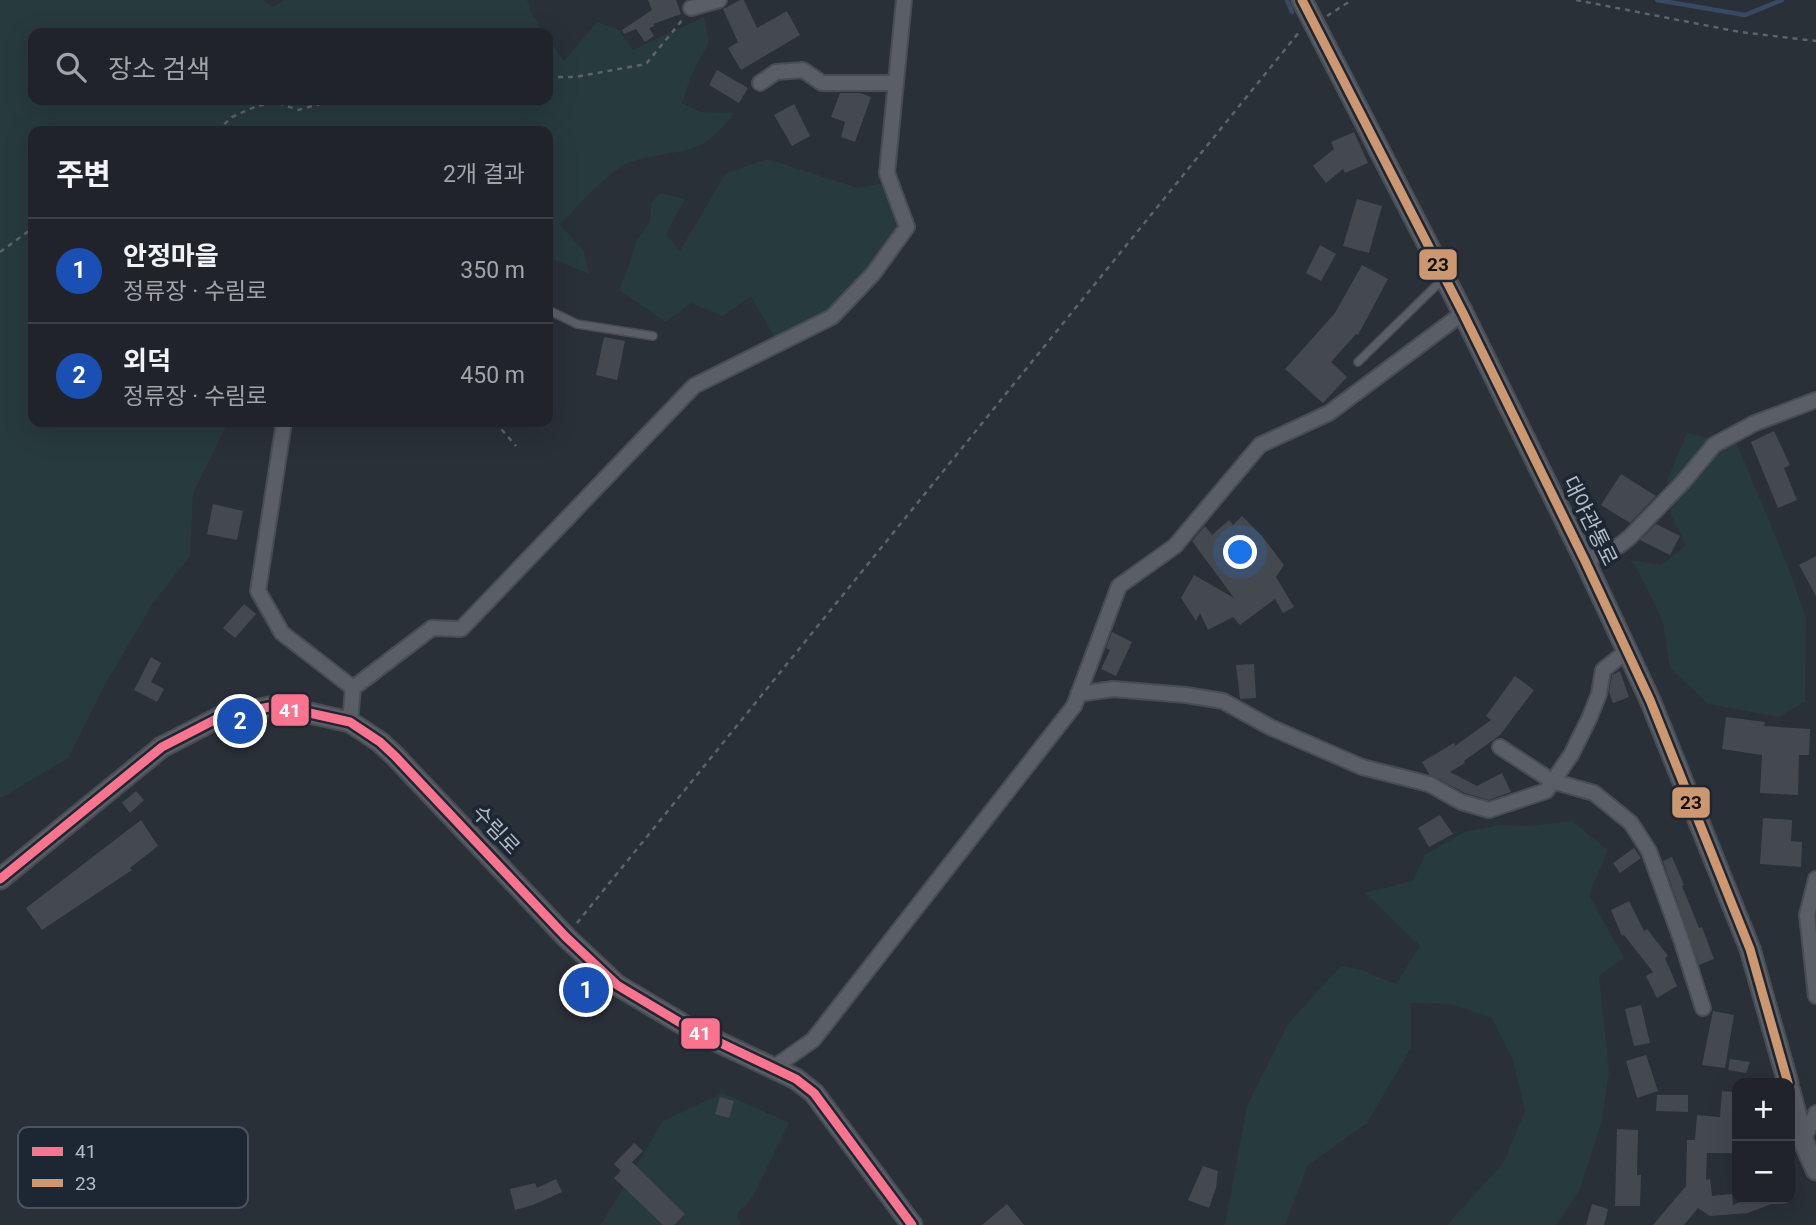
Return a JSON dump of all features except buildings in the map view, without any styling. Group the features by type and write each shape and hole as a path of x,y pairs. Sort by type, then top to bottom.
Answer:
{"main road":[{"name":"대야관통로","path":"1310,14 1463,313 1650,700 1750,949 1787,1078"},
{"name":"수림로","path":"0,879 162,747 222,716 269,707 350,723 380,742 566,937 617,985 689,1028 796,1079 814,1093 912,1225"},
{"path":"1795,1108 1816,1170"}],"street":[{"path":"691,8 719,0"},
{"path":"350,723 353,688 432,628 461,629 694,386 832,317 873,274 907,227 887,173 904,0"},
{"path":"760,83 776,72 803,69 822,83 894,83"},
{"path":"773,1068 813,1040 1074,706 1119,586 1175,546 1260,445 1329,413 1463,313"},
{"path":"1585,561 1620,545 1630,537 1684,481 1714,445 1755,423 1816,400"},
{"path":"283,427 258,591 282,633 353,688"},
{"path":"1078,694 1113,689 1223,701 1270,727 1362,767 1429,784 1461,802 1489,810 1546,791 1571,755 1589,719 1599,694 1603,670 1627,651"},
{"path":"1500,747 1552,781 1594,793 1631,823 1649,851 1703,1008"},
{"path":"1816,879 1807,915 1816,996"},
{"path":"1804,1140 1816,1113"}],"lane":[{"path":"1358,362 1445,278"},
{"path":"553,312 577,324 653,336"}],"path":[{"path":"566,937 1310,14 1352,0"},
{"path":"1576,0 1740,32 1816,41"},
{"path":"553,77 575,77 646,64 691,8"},
{"path":"222,126 232,117 262,105"},
{"path":"284,105 298,110 316,105"},
{"path":"0,252 28,232"},
{"path":"499,427 516,446"}],"green space":[{"path":"0,0 263,0 273,7 284,0 527,0 541,28 28,28 28,105 553,105 553,45 564,61 597,22 619,30 633,50 704,17 709,42 691,76 682,103 700,112 734,113 716,134 699,146 641,159 617,169 560,225 584,251 589,274 553,259 553,126 28,126 28,427 226,427 193,494 190,556 153,603 104,686 68,758 0,797"},
{"path":"767,159 858,188 884,183 895,218 896,233 832,308 775,338 751,296 723,316 691,303 665,322 619,290 636,241 650,222 651,204 660,193 685,199 666,234 680,251 725,174"},
{"path":"1687,433 1737,444 1787,564 1806,618 1805,701 1779,717 1708,704 1670,668 1663,622 1630,560 1661,565 1686,545 1670,513 1667,480"},
{"path":"1572,821 1608,850 1589,895 1624,958 1599,976 1609,1071 1602,1120 1580,1189 1556,1225 1447,1225 1504,1162 1525,1111 1513,1060 1492,1018 1451,1004 1411,1003 1411,1048 1367,1123 1308,1165 1285,1225 1225,1225 1247,1106 1288,1024 1341,966 1358,969 1396,984 1420,946 1365,893 1413,881 1425,855 1464,832 1500,825 1528,826"},
{"path":"723,1093 789,1123 752,1198 737,1214 741,1225 601,1225 663,1121"}],"waterway":[{"path":"1287,0 1292,12"},
{"path":"1657,0 1745,15 1782,0"}],"transit line":[{"name":"23","path":"1302,0 1463,313 1650,700 1750,949 1787,1078"},
{"name":"41","path":"0,879 162,747 222,716 269,707 350,722 380,742 395,756 566,937 617,985 689,1028 796,1079 814,1093 912,1225"}],"place":[{"name":"외덕","path":"240,721"},
{"name":"안정마을","path":"586,990"}]}
